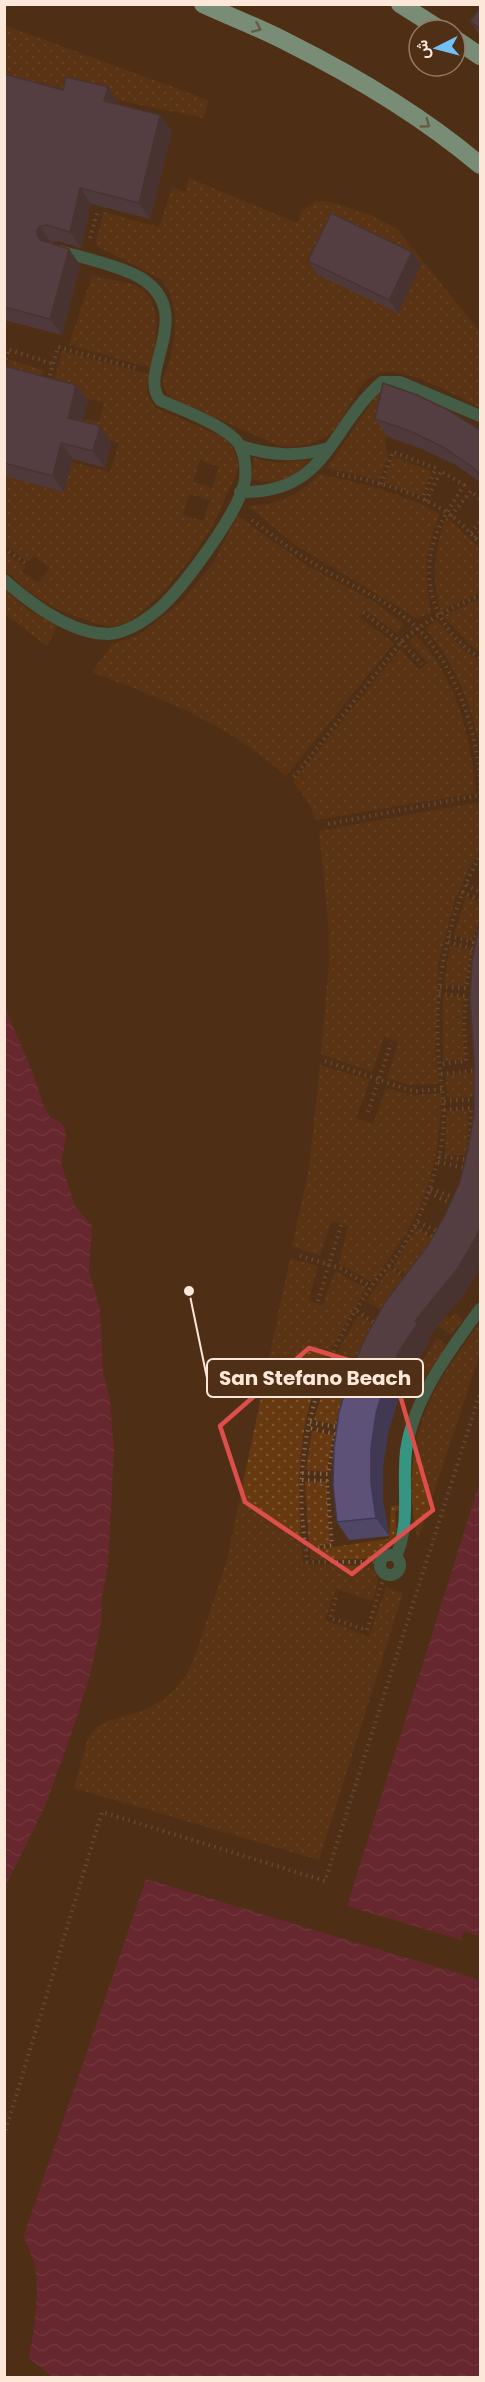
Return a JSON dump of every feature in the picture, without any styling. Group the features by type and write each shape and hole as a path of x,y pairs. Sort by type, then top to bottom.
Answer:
{"highway":[{"path":"203,4 285,41 348,74 407,110 480,165"},
{"path":"400,4 422,18"},
{"path":"467,47 480,56"}],"street":[{"path":"56,249 134,275 153,288 164,309 166,322 154,389 160,400 222,430 241,446 258,452 294,455 329,448"},
{"path":"240,492 260,493 279,489 297,481 313,469 370,394 382,382 400,382 480,416"},
{"path":"4,580 39,608 55,617 90,632 107,634 123,632 161,607 188,575 234,506 245,480 241,446"},
{"path":"396,1556 404,1536 405,1461 412,1430 434,1378 480,1309"},
{"path":"387,1555 396,1556 400,1569 394,1575 385,1574 381,1569 381,1562 387,1555"}],"path":[{"path":"47,385 58,347 156,374"},
{"path":"4,365 7,349 53,364"},
{"path":"381,484 393,452 436,468 424,500"},
{"path":"313,469 381,484 424,500 451,516 480,543"},
{"path":"424,500 441,471 465,486 446,513 434,540 430,585 438,614 459,643 480,658"},
{"path":"451,516 471,490 480,499"},
{"path":"234,506 272,536 399,614 417,628 452,675 471,729 480,795 328,824"},
{"path":"471,533 480,522"},
{"path":"475,538 480,532"},
{"path":"4,548 25,563"},
{"path":"294,777 401,642 438,614 480,596"},
{"path":"363,612 401,642 422,664"},
{"path":"381,1562 307,1562 302,1473 310,1422 324,1372 338,1342 371,1287 389,1266 418,1222 430,1191 438,1162 444,1110 440,1064 440,987 449,936 462,892 480,855"},
{"path":"466,885 480,892"},
{"path":"462,892 480,900"},
{"path":"449,936 473,942 480,924"},
{"path":"440,987 466,988 473,949 448,942"},
{"path":"439,994 466,996 464,1026 466,1061 440,1064"},
{"path":"368,1112 391,1042"},
{"path":"325,1061 416,1091 443,1089"},
{"path":"441,1074 480,1070"},
{"path":"444,1101 480,1099"},
{"path":"439,1156 468,1160 471,1108 444,1110"},
{"path":"438,1162 465,1167 462,1178"},
{"path":"430,1191 456,1198 459,1188"},
{"path":"430,1191 454,1204 450,1214"},
{"path":"418,1222 441,1233 445,1223"},
{"path":"318,1301 342,1226"},
{"path":"415,1227 439,1239 433,1248"},
{"path":"300,1256 340,1268 371,1287"},
{"path":"389,1266 411,1281"},
{"path":"357,1311 380,1327"},
{"path":"324,1372 349,1382 353,1374"},
{"path":"322,1380 349,1389 346,1398"},
{"path":"4,2136 102,1812 325,1881 480,1393"},
{"path":"310,1422 336,1426 342,1408"},
{"path":"302,1473 328,1474 335,1434 309,1428"},
{"path":"302,1480 327,1481 332,1545 305,1550"},
{"path":"336,1598 330,1618 367,1630 385,1574"}],"highlighted area":[{"path":"309,1348 394,1374 433,1510 352,1574 245,1502 220,1426"}],"shaded area":[{"path":"4,25 208,100 204,118 5,77"},
{"path":"189,178 297,223 302,211 314,202 328,201 371,215 397,229 480,332 480,408 420,379 395,372 385,372 370,377 360,387 336,427 324,438 305,445 279,446 173,399 165,391 163,381 175,332 172,299 167,289 161,279 95,245 104,212 159,227 172,188 185,192"},
{"path":"92,276 137,286 146,292 152,301 155,311 156,335 151,368 69,345"},
{"path":"62,351 149,374 147,392 156,408 223,437 233,449 237,460 236,476 207,535 197,550 156,599 128,622 115,626 89,621 49,605 5,569 5,552 25,567 22,571 38,583 50,568 34,556 28,562 5,545 4,476 64,492 72,462 110,472 119,443 82,433 86,419 99,422 104,403 52,389","holes":["200,460 219,467 212,488 193,482","189,494 210,500 203,521 183,515"]},
{"path":"9,360 44,370 39,388 5,378"},
{"path":"381,389 441,405 439,411 394,400 385,442 388,456 380,480 327,468"},
{"path":"393,457 431,471 422,496 384,482"},
{"path":"254,458 276,463 309,460 290,477 268,482 250,479"},
{"path":"319,474 381,490 411,500 440,514 431,540 427,563 427,586 431,613 418,619 294,544 248,506 269,504 296,494"},
{"path":"237,515 305,564 373,601 404,624 397,633 364,609 359,617 394,643 286,776 264,757 218,727 170,703 92,672 112,644 139,635 181,602 214,562"},
{"path":"446,517 480,548 480,592 440,611 435,575 439,540"},
{"path":"4,590 33,613 58,625 47,646 5,614"},
{"path":"480,599 480,653 443,616"},
{"path":"436,619 463,649 480,662 480,749 477,732 461,686 446,657 426,629"},
{"path":"416,635 442,670 459,709 470,750 475,793 316,820 307,800 293,782 400,649 419,670 428,663 409,642"},
{"path":"480,802 480,850 455,900 438,964 435,1050 439,1084 410,1085 387,1078 398,1042 384,1037 372,1072 321,1054 329,962 328,917 319,831"},
{"path":"466,896 480,903 480,916 472,940 454,935"},
{"path":"450,946 472,950 464,986 444,985"},
{"path":"443,996 463,997 462,1028 465,1059 443,1061"},
{"path":"320,1065 370,1080 356,1118 373,1124 386,1088 413,1095 441,1093 437,1148 425,1194 404,1237 372,1282 339,1264 348,1226 332,1220 320,1256 292,1246 309,1169"},
{"path":"480,1072 480,1096 448,1099 445,1075"},
{"path":"468,1110 466,1155 445,1155 447,1111"},
{"path":"417,1228 436,1241 411,1278 393,1266"},
{"path":"290,1258 318,1266 309,1300 322,1306 335,1271 366,1288 322,1369 307,1416 299,1490 303,1564 372,1566 378,1581 373,1601 336,1589 325,1620 369,1637 386,1587 403,1593 319,1860 74,1788 88,1738 96,1728 107,1721 145,1710 161,1701 186,1675 194,1659 227,1560"},
{"path":"390,1268 450,1318 455,1313 463,1320 451,1335 437,1325 428,1338 366,1301"},
{"path":"359,1315 377,1327 349,1379 330,1371 341,1345"},
{"path":"480,1323 480,1354 418,1540 412,1498 412,1476 414,1455 424,1414 443,1376"},
{"path":"437,1338 446,1345 423,1381 412,1377"},
{"path":"325,1382 345,1389 335,1425 314,1420"},
{"path":"312,1431 333,1435 327,1472 306,1470"},
{"path":"326,1481 330,1544 309,1547 305,1482"},
{"path":"401,1505 401,1511 395,1511 397,1537 377,1552 372,1559 310,1560 310,1550 389,1539 391,1506"}],"water":[{"path":"5,1008 33,1073 44,1107 50,1117 61,1123 65,1129 66,1137 61,1163 75,1206 92,1226 89,1272 100,1309 103,1371 110,1401 114,1450 108,1565 102,1597 101,1622 91,1671 46,1804 5,1887"},
{"path":"480,1481 480,1936 463,1931 461,1940 347,1906"},
{"path":"146,1879 480,1980 480,2377 54,2378 29,2358 37,2290 35,2267 24,2235"}],"building":[{"path":"480,8 480,29 470,21"},
{"path":"4,74 63,90 66,77 108,87 104,101 160,115 139,203 80,188 70,232 47,225 40,226 37,230 37,235 41,240 69,249 50,319 4,307 4,129 6,122 4,122"},
{"path":"331,213 412,252 389,300 308,261"},
{"path":"4,366 76,385 68,418 100,426 93,451 61,443 53,476 4,463"},
{"path":"383,383 417,395 448,410 480,430 480,475 474,468 443,447 410,431 375,419"},
{"path":"480,920 480,1228 458,1268 415,1321 418,1323 399,1351 385,1382 376,1414 371,1448 371,1484 376,1518 337,1522 333,1485 334,1448 339,1412 350,1374 365,1338 386,1301 428,1245 445,1215 459,1184 468,1150 474,1115 474,1059 470,999 472,961"}],"place":[{"name":"San Stefano Beach","path":"189,1291"}]}
